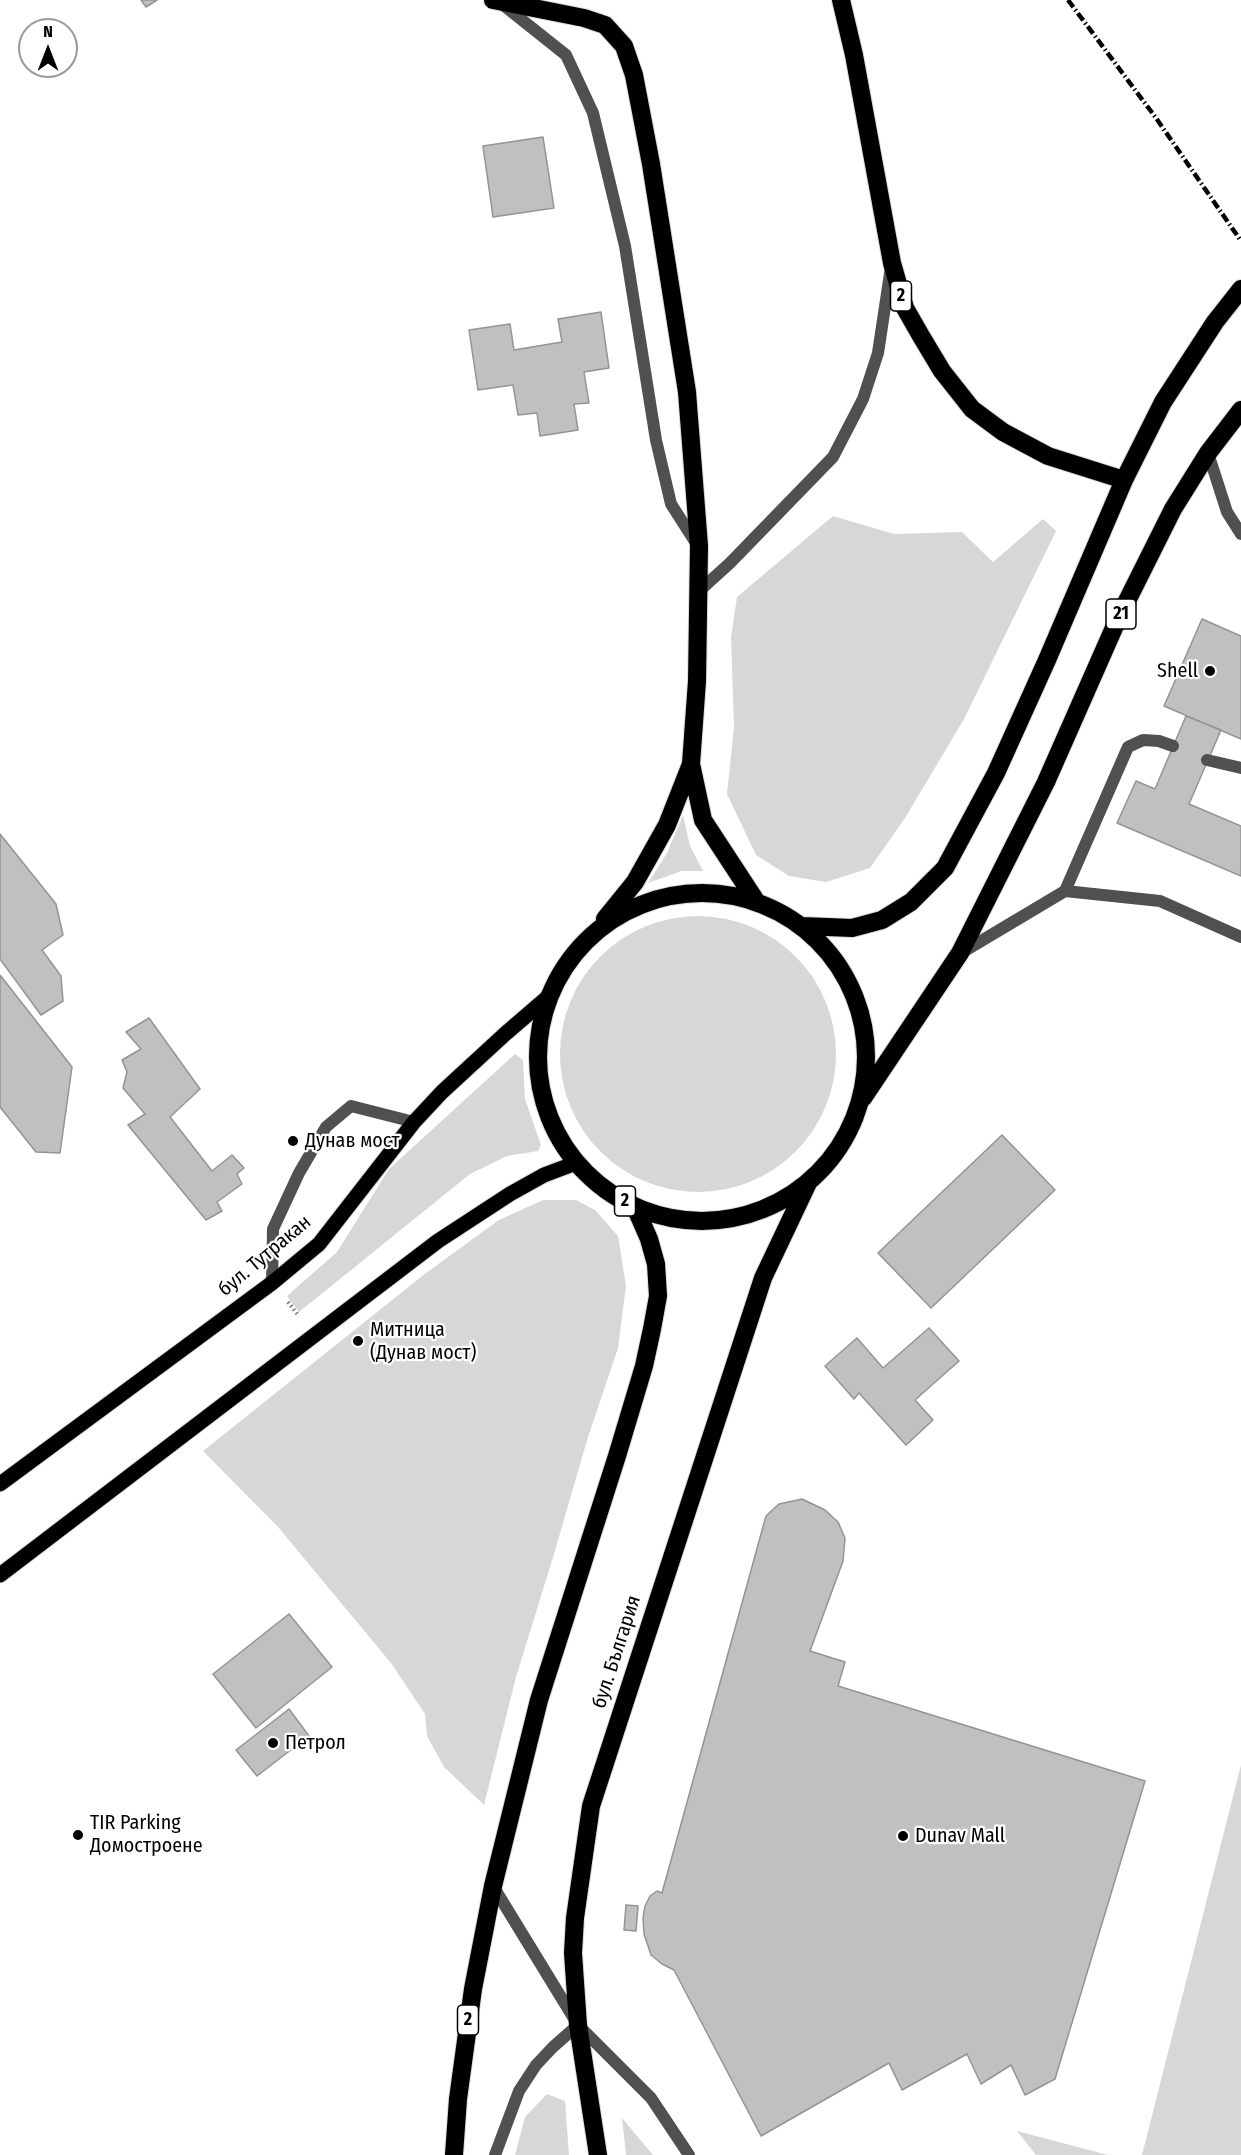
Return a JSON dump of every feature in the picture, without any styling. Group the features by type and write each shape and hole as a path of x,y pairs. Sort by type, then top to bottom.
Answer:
{"highway":[{"name":"2","path":"840,0 854,55 892,263 905,308 942,371 972,409 1004,432 1048,456 1124,480"},
{"name":"2","path":"496,1 605,25 624,46 634,75 651,164 687,392 699,546 697,681 691,764 703,820 756,901"},
{"name":"2","path":"802,926 852,928 882,920 911,903 945,868 1001,762 1124,480 1163,402 1215,322 1241,289"},
{"name":"21","path":"862,1099 960,953 1046,782 1117,621 1173,508 1208,453 1241,410"},
{"path":"595,932 635,882 667,825 691,764"},
{"name":"2","path":"714,893 756,901 802,926 836,960 858,1003 867,1051 862,1099 841,1145 827,1165 808,1183 769,1207 725,1220 679,1220 635,1207 603,1189 576,1163 552,1126 539,1084 538,1040 548,998 567,962 595,932 630,909 671,895 714,893"},
{"name":"бул. България","path":"598,2155 578,2025 573,1953 575,1918 591,1806 763,1278 808,1183"},
{"name":"2","path":"453,2155 472,1989 493,1886 539,1700 617,1456 644,1366 652,1329 658,1296 656,1264 649,1239 635,1207"}],"main road":[{"name":"бул. Тутракан","path":"0,1484 272,1283 319,1244 414,1122 466,1070 548,998"},
{"path":"0,1575 438,1241 510,1194 544,1175 576,1163"}],"street":[{"path":"496,1 566,55 593,113 624,246 656,440 671,504 699,546"},
{"path":"698,592 730,563 833,457 863,399 878,353 892,263"},
{"path":"1208,453 1227,512 1241,534"},
{"path":"960,953 1065,891 1128,747 1143,740 1159,741 1173,746"},
{"path":"1207,760 1241,768"},
{"path":"1065,891 1160,901 1241,937"},
{"path":"272,1283 273,1229 299,1173 326,1127 351,1106 414,1122"},
{"path":"493,1886 578,2025 651,2098 689,2155"},
{"path":"495,2155 519,2091 553,2047 578,2025"}],"path":[{"path":"272,1283 316,1336"}],"shaded area":[{"path":"833,516 894,534 962,532 993,562 1043,519 1056,531 964,719 905,818 870,868 826,882 789,876 756,855 727,794 734,727 731,637 737,597"},
{"path":"683,815 690,846 703,871 682,871 648,883 667,853"},
{"path":"712,916 751,926 763,932 786,947 805,966 826,1001 834,1027 836,1054 834,1081 826,1107 813,1131 796,1152 775,1169 751,1182 712,1192 684,1192 645,1182 633,1176 610,1161 591,1142 570,1107 562,1081 560,1040 570,1001 576,989 591,966 610,947 645,926 671,918"},
{"path":"515,1054 523,1060 525,1099 541,1145 538,1151 507,1156 470,1174 299,1312 287,1296 337,1252 389,1169"},
{"path":"543,1200 576,1200 595,1210 618,1236 626,1286 618,1348 588,1437 516,1677 484,1805 444,1767 427,1736 425,1714 391,1663 278,1527 203,1451 426,1273 499,1220"},
{"path":"1241,1765 1241,2155 1142,2155"},
{"path":"547,2094 565,2101 569,2155 515,2155 525,2117"},
{"path":"622,2118 653,2155 626,2155"},
{"path":"1017,2131 1108,2155 1036,2155"}],"building":[{"path":"141,0 157,0 146,7"},
{"path":"543,137 554,208 493,217 483,146"},
{"path":"601,312 609,368 584,372 589,403 574,404 578,430 540,436 537,413 518,415 513,385 478,390 469,330 510,324 514,350 562,342 558,319"},
{"name":"Shell","path":"1202,619 1241,636 1241,739 1164,706"},
{"path":"1186,716 1221,730 1189,804 1241,826 1241,876 1117,823 1136,781 1155,789"},
{"path":"0,834 56,904 63,935 42,950 61,976 63,1001 41,1015 0,959"},
{"path":"0,975 72,1067 60,1153 36,1152 0,1107"},
{"path":"149,1018 200,1089 170,1117 212,1171 232,1155 244,1168 237,1174 242,1184 217,1202 222,1211 206,1220 128,1125 145,1114 123,1088 127,1072 122,1060 141,1049 126,1032"},
{"path":"1002,1135 1055,1190 931,1308 878,1253"},
{"path":"929,1328 959,1361 915,1400 933,1420 906,1445 859,1393 854,1399 825,1366 857,1338 883,1368"},
{"name":"Dunav Mall","path":"802,1499 825,1510 838,1522 845,1538 843,1561 810,1651 845,1662 838,1686 1145,1781 1055,2079 1025,2095 1011,2065 981,2084 967,2054 902,2090 889,2063 761,2136 674,1970 651,1955 644,1934 643,1918 650,1896 657,1891 662,1893 766,1516 779,1504"},
{"path":"289,1614 332,1667 256,1728 213,1674"},
{"name":"Петрол","path":"289,1709 309,1736 257,1776 236,1750"},
{"path":"626,1905 638,1906 636,1931 624,1930"}],"railway":[{"path":"1068,0 1156,118 1241,241"}],"place":[{"name":"Shell","path":"1210,671"},
{"name":"Дунав мост","path":"293,1141"},
{"name":"Митница (Дунав мост)","path":"358,1341"},
{"name":"Петрол","path":"273,1743"},
{"name":"TIR Parking Домостроене","path":"78,1835"},
{"name":"Dunav Mall","path":"903,1836"}]}
